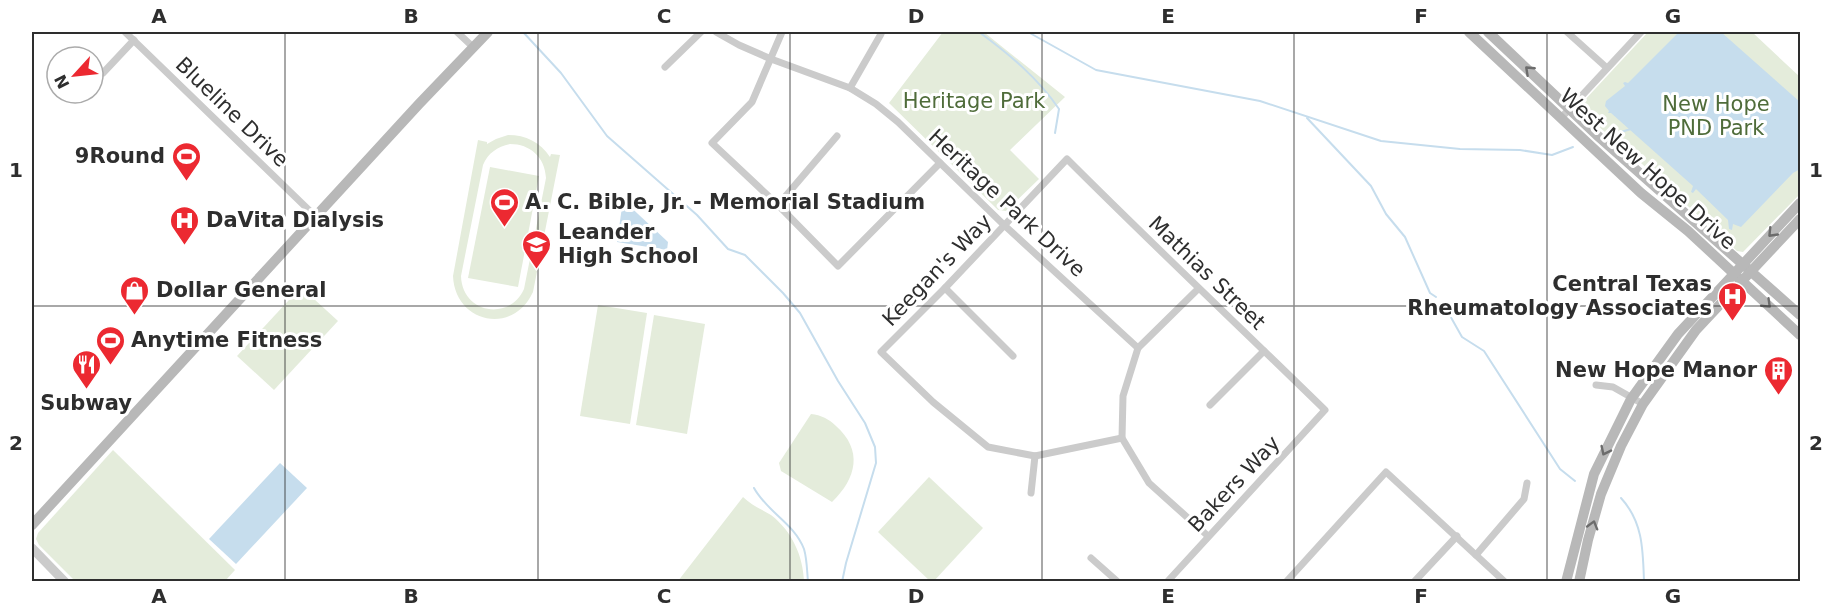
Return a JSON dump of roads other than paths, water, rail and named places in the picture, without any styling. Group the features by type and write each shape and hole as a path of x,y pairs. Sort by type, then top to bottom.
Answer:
{"main road":[{"path":"32,525 315,216 488,32"},
{"name":"West New Hope Drive","path":"1469,32 1641,193 1688,231 1800,335"},
{"name":"West New Hope Drive","path":"1488,32 1599,137 1800,315"},
{"path":"1607,161 1613,159 1648,188 1659,189"},
{"path":"1566,582 1594,474 1631,399 1678,334 1800,203"},
{"path":"1579,582 1601,494 1643,404 1696,330 1800,219"}],"street":[{"name":"Blueline Drive","path":"125,32 315,216"},
{"path":"457,32 473,47"},
{"path":"665,67 701,32"},
{"name":"Heritage Park Drive","path":"716,32 771,59 850,88 876,104 898,122 1004,225 1138,348"},
{"path":"782,32 752,102 712,143 838,266 940,163"},
{"path":"1567,32 1607,68"},
{"path":"1560,118 1641,32"},
{"path":"850,88 881,34"},
{"path":"105,71 134,40"},
{"path":"778,205 837,136"},
{"name":"Keegan's Way","path":"1035,456 988,447 933,402 881,352 1067,159"},
{"name":"Mathias Street","path":"1067,159 1325,410"},
{"path":"945,288 1013,356"},
{"path":"1198,288 1138,348 1123,396 1122,438 1149,483 1208,536"},
{"path":"1210,405 1264,351"},
{"path":"1596,385 1613,387 1643,404"},
{"name":"Bakers Way","path":"1167,582 1325,410"},
{"path":"1031,494 1035,456 1122,438"},
{"path":"1286,582 1386,472 1505,582"},
{"path":"1476,555 1524,499 1527,483"},
{"path":"1414,582 1457,536"},
{"path":"32,548 65,582"},
{"path":"1091,558 1118,582"}],"water":[{"name":"New Hope PND Park","path":"1679,32 1721,32 1800,102 1800,169 1793,173 1741,227 1733,224 1732,230 1729,229 1728,220 1696,189 1693,193 1691,192 1693,186 1611,113 1608,113 1605,106 1606,101 1625,86 1623,83 1628,83"},
{"path":"623,200 668,242 667,250 617,242"},
{"path":"280,463 307,488 236,564 209,539"}],"waterway":[{"path":"523,32 561,73 607,136 697,215 728,249 745,255 783,293 800,313 838,381 865,423 875,447 876,463 842,582"},
{"path":"979,32 1022,67 1051,98 1059,109 1055,133"},
{"path":"1028,32 1096,70 1260,101 1381,141 1460,149 1520,150 1552,155 1573,147"},
{"path":"1307,118 1371,186 1386,214 1405,237 1430,293 1436,297"},
{"path":"1621,132 1631,129"},
{"path":"1444,305 1462,337 1484,351 1560,469 1575,481"},
{"path":"754,488 800,540 805,553 808,582"},
{"path":"1621,498 1638,527 1644,582"}],"place":[{"name":"9Round","path":"186,182"},
{"name":"A. C. Bible, Jr. - Memorial Stadium","path":"504,228"},
{"name":"DaVita Dialysis","path":"185,246"},
{"name":"Leander High School","path":"537,270"},
{"name":"Dollar General","path":"135,316"},
{"name":"Central Texas Rheumatology Associates","path":"1733,322"},
{"name":"Anytime Fitness","path":"110,366"},
{"name":"Subway","path":"86,390"},
{"name":"New Hope Manor","path":"1778,396"}],"park label":[{"name":"Heritage Park","path":"974,101"}]}
